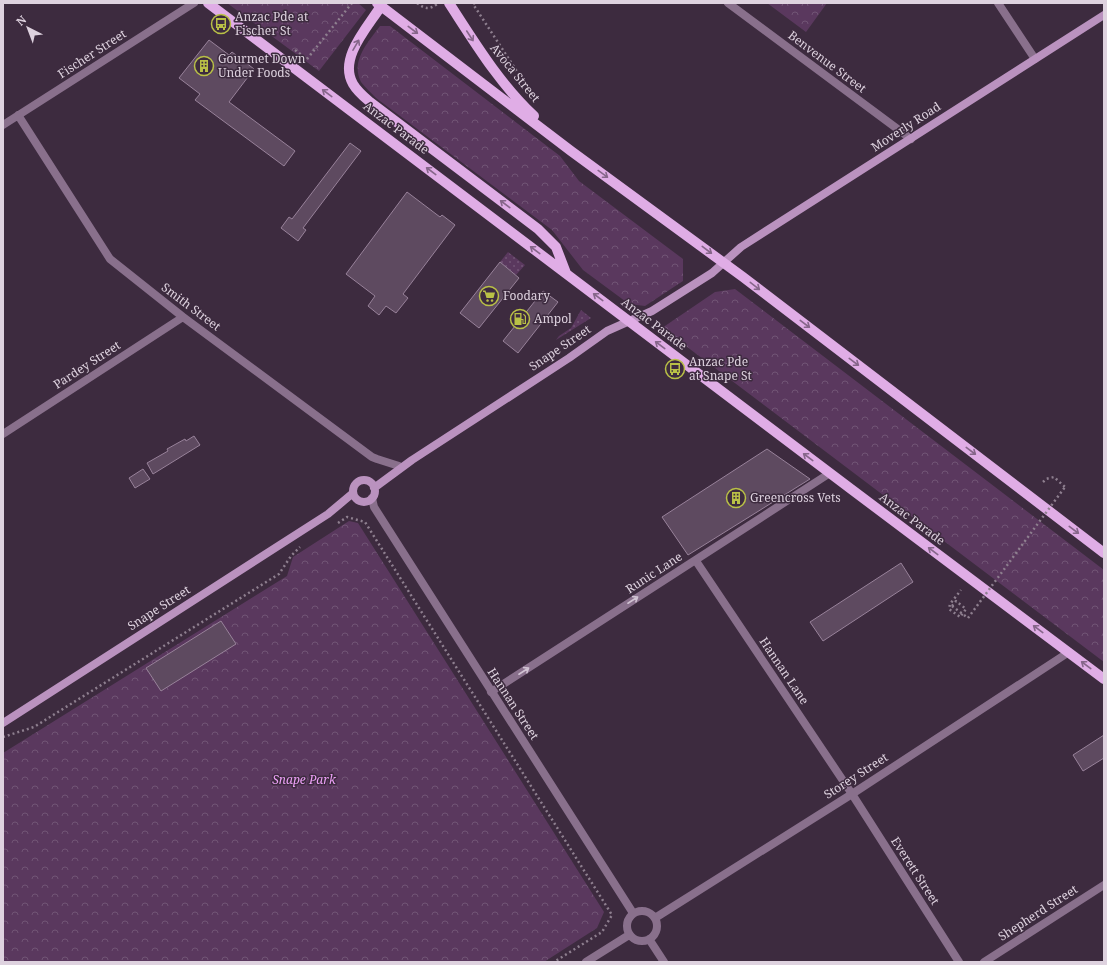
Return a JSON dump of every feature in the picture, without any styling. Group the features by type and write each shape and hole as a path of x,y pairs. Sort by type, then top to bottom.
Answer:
{"main road":[{"name":"Anzac Parade","path":"208,3 1104,679"},
{"name":"Avoca Street","path":"448,3 479,50 510,91 571,151"},
{"path":"566,273 556,247 538,229 375,107 352,84 349,73 349,62 352,52 380,4 571,151 724,263 1104,553"}],"street":[{"name":"Fischer Street","path":"3,125 194,3"},
{"name":"Benvenue Street","path":"728,3 911,139"},
{"path":"998,3 1035,59"},
{"name":"Moverly Road","path":"724,263 741,247 1104,15"},
{"name":"Smith Street","path":"18,115 110,259 183,317 372,457 377,460 399,466"},
{"name":"Snape Street","path":"372,485 569,358 607,331 652,311 715,271 724,263"},
{"name":"Pardey Street","path":"3,434 183,317"},
{"name":"Snape Street","path":"372,485 399,466 412,460"},
{"name":"Runic Lane","path":"491,692 696,561 830,473"},
{"path":"367,481 372,485 374,495 369,500 363,502 355,496 354,486 360,482 367,481"},
{"name":"Snape Street","path":"3,723 355,496"},
{"name":"Hannan Street","path":"369,500 633,913"},
{"name":"Hannan Lane","path":"696,561 852,794"},
{"name":"Storey Street","path":"655,918 852,794 1069,652"},
{"name":"Everett Street","path":"852,794 959,962"},
{"name":"Shepherd Street","path":"984,962 1104,885"},
{"path":"645,911 655,918 657,930 654,935 644,942 638,941 629,935 627,931 627,923 633,913 645,911"},
{"path":"586,962 629,935"},
{"path":"649,939 664,962"}],"path":[{"path":"295,50 306,59 352,3"},
{"path":"417,3 423,8 430,9 440,3"},
{"name":"Avoca Street","path":"474,4 534,96"},
{"path":"961,590 950,604 949,609 960,617 966,609 956,601 952,606 968,618 1065,487 1054,477 1046,479 1043,482"},
{"path":"334,524 347,517 365,522 612,916 602,932 554,962"},
{"path":"3,737 34,727 279,574 291,556 304,543"}],"green space":[{"path":"227,3 358,3 366,10 319,71"},
{"path":"767,3 827,3 806,32"},
{"path":"380,26 390,26 560,156 579,181 683,259 683,281 645,306 629,304 583,270 552,230 376,98 361,82 358,74 358,66 362,52"},
{"path":"508,252 525,265 516,275 500,262"},
{"path":"735,289 1104,570 1104,662 662,328 715,292"},
{"path":"581,310 591,318 556,340 559,336 571,328"},
{"name":"Snape Park","path":"349,521 358,523 604,912 597,928 544,962 3,962 3,753 287,576 293,557"}],"building":[{"path":"209,40 229,55 232,52 254,69 229,102 295,151 284,166 195,100 200,94 179,78"},
{"path":"350,143 361,151 303,228 306,230 298,241 281,228 289,217 292,219"},
{"path":"407,192 440,217 442,215 455,225 403,294 408,298 396,313 386,306 379,315 368,306 375,296 346,274"},
{"name":"Foodary","path":"500,262 519,278 479,328 460,313"},
{"path":"543,291 558,302 518,353 503,341"},
{"path":"194,436 200,445 153,474 147,463 168,451 167,449 185,439 186,441"},
{"name":"Greencross Vets","path":"767,449 810,479 688,555 662,517"},
{"path":"143,469 150,479 135,488 129,478"},
{"path":"901,563 913,582 823,641 810,622"},
{"path":"221,621 236,644 161,691 146,668"},
{"path":"1104,735 1104,758 1083,771 1073,755"}],"place":[{"name":"Anzac Pde at Fischer St","path":"221,24"},
{"name":"Gourmet Down Under Foods","path":"204,66"},
{"name":"Foodary","path":"489,296"},
{"name":"Ampol","path":"520,319"},
{"name":"Anzac Pde at Snape St","path":"675,369"},
{"name":"Greencross Vets","path":"736,498"}]}
